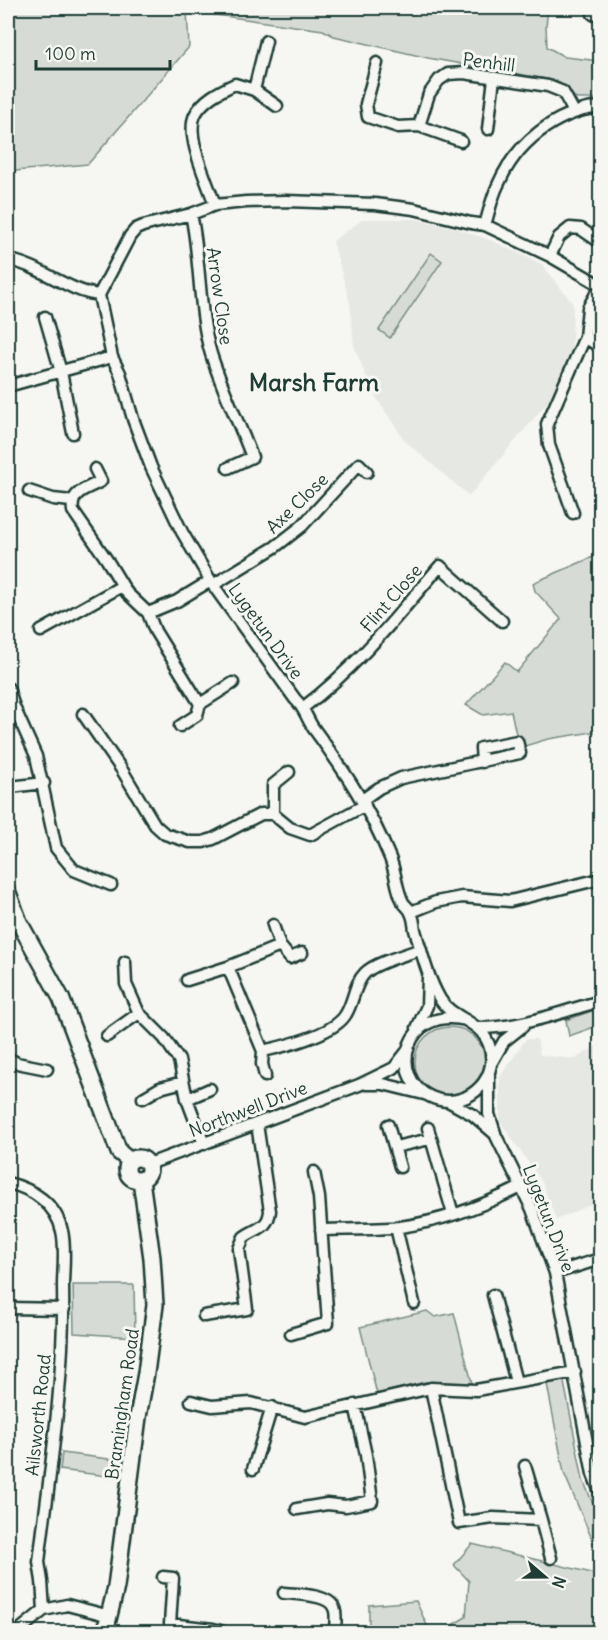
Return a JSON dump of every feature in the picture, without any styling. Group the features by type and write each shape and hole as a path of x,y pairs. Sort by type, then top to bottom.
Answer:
{"street":[{"path":"254,90 266,40"},
{"path":"377,63 366,104 368,117 398,127 419,126 460,141"},
{"name":"Penhill","path":"419,126 429,94 439,81 448,75 465,72 548,86 563,92 574,112"},
{"path":"488,129 494,78"},
{"path":"215,205 192,133 195,116 205,102 235,84 254,90 277,106"},
{"path":"485,225 496,187 520,149 537,133 562,117 600,107"},
{"path":"8,260 31,267 85,293 99,295 130,236 136,230 215,205 286,201 375,204 414,209 485,225 550,256 600,286 588,308 585,337 547,424 549,445 573,513"},
{"name":"Arrow Close","path":"190,214 196,236 211,354 252,457 228,468"},
{"path":"550,256 559,237 570,228 581,229 600,242"},
{"name":"Lygetun Drive","path":"99,295 112,357 120,373 133,419 151,468 182,532 212,583 295,699 304,707 309,722 342,767 363,802 391,860 403,902 411,912 428,974 441,1000 449,1010 479,1028"},
{"path":"45,317 61,372 74,433"},
{"path":"585,337 600,347"},
{"path":"8,386 112,357"},
{"name":"Axe Close","path":"212,583 275,547 302,526 358,464 367,472"},
{"path":"95,469 102,481 74,496 71,501 73,511 122,586 148,613 155,631 200,704"},
{"path":"29,491 53,499 71,501"},
{"name":"Flint Close","path":"304,707 331,687 362,657 440,566 502,621"},
{"path":"148,613 212,583"},
{"path":"41,631 122,586"},
{"path":"180,726 197,715 200,704 233,683"},
{"path":"8,688 36,756 44,783 56,849 74,870 111,885"},
{"path":"83,714 122,770 155,825 165,834 190,842 213,839 261,814 273,814 290,828 310,835 363,802 379,788 401,777 482,762"},
{"path":"273,814 273,785 289,772"},
{"path":"10,787 44,783"},
{"path":"411,912 436,902 462,897 510,901 600,879"},
{"path":"8,893 19,922 61,998 119,1152 130,1161"},
{"path":"273,925 279,946 290,957 302,953"},
{"path":"187,980 228,967 279,946"},
{"path":"263,1051 286,1046 333,1027 345,1017 364,973 371,968 421,949"},
{"path":"125,962 126,984 139,1013 179,1060 187,1099 204,1144"},
{"path":"228,967 263,1051 262,1064 265,1076"},
{"name":"Lygetun Drive","path":"408,1049 427,1006 428,974"},
{"path":"479,1028 498,1028 528,1022 600,1000"},
{"path":"107,1036 139,1013"},
{"name":"Lygetun Drive","path":"415,1034 425,1024 438,1018 452,1016 466,1020"},
{"path":"408,1049 407,1062 410,1074 425,1094 448,1101 461,1100 473,1094 483,1084 504,1041 528,1022"},
{"path":"479,1028 491,1050 489,1114 496,1136"},
{"name":"Northwell Drive","path":"149,1164 359,1085 394,1068 408,1049"},
{"path":"8,1058 17,1063 47,1069"},
{"path":"143,1098 160,1088 183,1082"},
{"path":"359,1085 382,1084 425,1094"},
{"path":"187,1099 210,1089"},
{"path":"448,1101 473,1116 496,1136"},
{"path":"204,1316 247,1310 239,1249 244,1237 266,1224 270,1211 257,1124"},
{"path":"387,1125 400,1167"},
{"path":"428,1128 453,1214"},
{"name":"Lygetun Drive","path":"496,1136 544,1239 555,1273 593,1474 600,1492"},
{"path":"395,1147 430,1139"},
{"path":"140,1158 149,1164 148,1174 141,1180 134,1179 128,1174 127,1167 130,1161 140,1158"},
{"path":"291,1334 328,1323 319,1197 314,1172"},
{"name":"Bramingham Road","path":"105,1632 116,1587 155,1305 152,1258 141,1180"},
{"name":"Ailsworth Road","path":"8,1183 24,1187 40,1196 53,1211 62,1232 64,1309 57,1411 39,1562 44,1610"},
{"path":"321,1230 396,1227 475,1208 521,1187"},
{"path":"396,1227 414,1303"},
{"path":"555,1273 600,1259"},
{"path":"494,1295 516,1382"},
{"path":"8,1308 64,1309"},
{"path":"191,1401 212,1406 251,1403 305,1417 431,1388 476,1390 575,1372"},
{"path":"431,1388 459,1523 493,1518 541,1520"},
{"path":"355,1406 376,1514"},
{"path":"253,1469 272,1407"},
{"path":"525,1467 551,1558"},
{"path":"297,1509 327,1504 346,1506 372,1502"},
{"path":"185,1579 168,1578 167,1628 213,1629 224,1632"},
{"path":"287,1597 308,1594 340,1607 335,1632"},
{"path":"17,1632 44,1610 67,1605 110,1616"}],"shaded area":[{"path":"8,8 548,8 547,47 565,57 600,61 600,99 577,99 557,81 428,58 334,36 323,30 187,11 189,47 88,164 15,171 8,168"},
{"path":"363,219 416,219 455,228 490,240 542,264 573,304 572,346 550,399 469,496 405,441 372,391 354,346 350,303 333,241"},
{"path":"431,253 442,261 390,338 379,330"},
{"path":"600,554 600,734 599,731 548,739 525,746 516,734 511,711 483,715 466,705 505,662 517,672 561,619 535,591 533,583"},
{"path":"600,1008 600,1025 569,1036 566,1020"},
{"path":"450,1027 469,1033 479,1043 485,1062 479,1081 469,1091 450,1097 431,1091 421,1081 415,1062 421,1043 431,1033"},
{"path":"526,1039 537,1039 540,1055 575,1059 600,1044 600,1200 556,1220 542,1182 500,1121 500,1077"},
{"path":"73,1285 134,1285 135,1337 74,1333"},
{"path":"427,1311 435,1317 454,1313 472,1383 425,1382 377,1394 360,1327"},
{"path":"563,1377 583,1480 600,1520 600,1558 564,1473 547,1384"},
{"path":"62,1453 116,1460 115,1477 60,1470"},
{"path":"472,1544 600,1575 600,1632 440,1632 466,1617 469,1581 454,1565"},
{"path":"416,1601 430,1632 369,1632 369,1605"}],"district":[{"name":"Marsh Farm","path":"314,382"}]}
